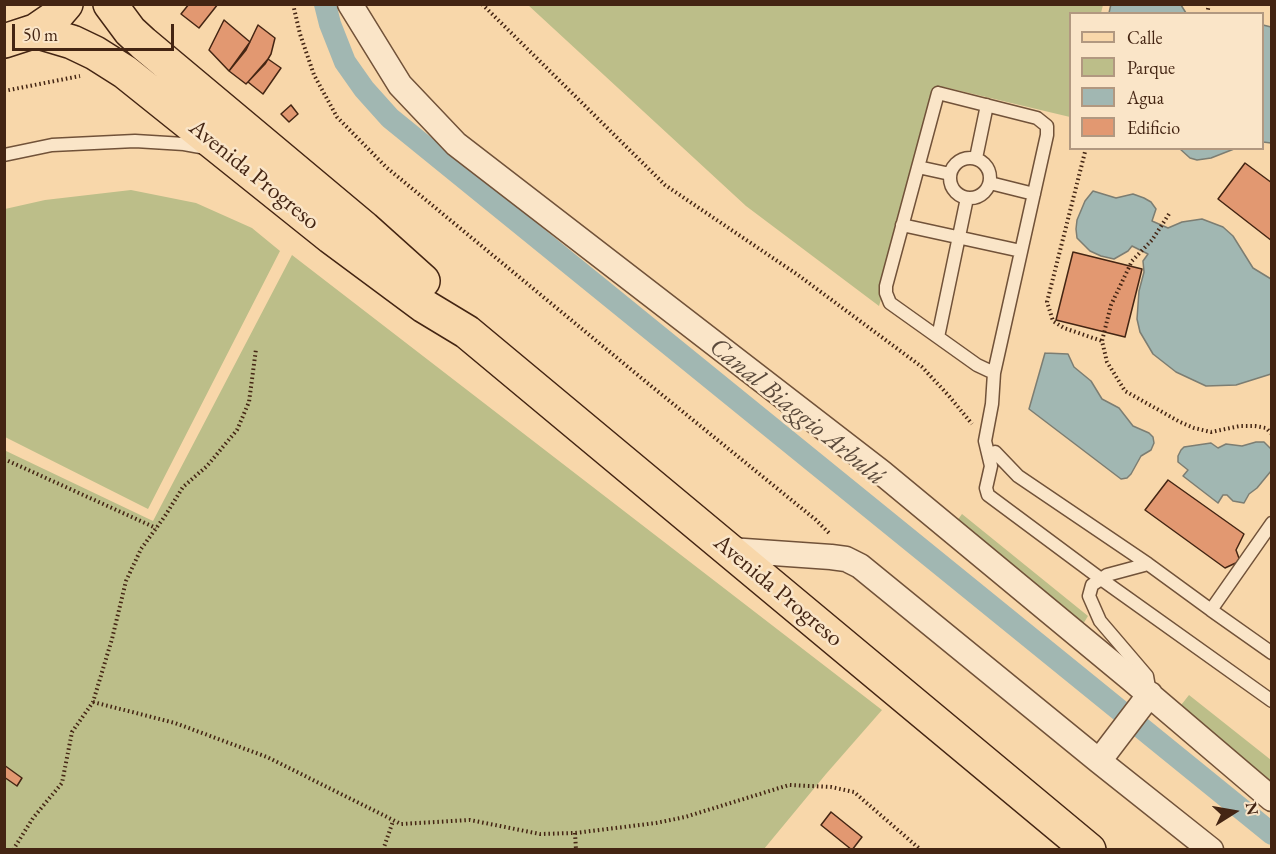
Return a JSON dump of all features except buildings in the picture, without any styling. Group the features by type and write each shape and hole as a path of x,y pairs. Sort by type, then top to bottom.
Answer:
{"main road":[{"path":"4,41 35,31 54,18 66,4"},
{"name":"Avenida Progreso","path":"110,4 123,22 144,43 364,228 424,282 468,332"},
{"name":"Avenida Progreso","path":"35,31 72,42 108,60 331,237 415,299 468,332 1089,849"}],"street":[{"path":"350,4 400,85 456,144 881,472 1150,694 1272,799"},
{"path":"730,550 831,556 846,558 860,566 1211,849"},
{"path":"1099,761 1150,694"}],"lane":[{"path":"994,373 977,365 890,303 886,293 938,93 1037,118 1047,126 1047,135 994,373 992,404 985,441 991,466 986,488 988,495 1272,701"},
{"path":"976,158 987,105"},
{"path":"4,155 51,145 135,141 184,144 223,151"},
{"path":"965,157 976,158 989,169 990,183 976,198 963,197 953,189 950,174 959,160 965,157"},
{"path":"918,166 950,174"},
{"path":"990,183 1034,194"},
{"path":"938,337 967,198"},
{"path":"902,225 1021,251"},
{"path":"995,452 1018,476 1148,564 1272,653"},
{"path":"1211,610 1272,523"},
{"path":"1148,564 1107,575 1092,585 1089,596 1100,621 1147,676 1150,694"}],"path":[{"path":"293,4 314,75 337,117 386,167 816,520 831,535"},
{"path":"482,4 665,185 798,275 922,368 949,396 985,441"},
{"path":"4,91 81,76 82,72"},
{"path":"1085,150 1047,302 1053,321 1064,328 1102,341"},
{"path":"1169,214 1152,240 1132,261 1111,305 1102,341 1107,362 1125,391 1164,414 1194,428 1211,432 1248,426 1266,428 1272,434"},
{"path":"13,849 33,818 62,783 72,732 93,702 126,581 141,549 183,487 207,466 237,430 249,402 256,349"},
{"path":"4,459 156,528"},
{"path":"93,702 175,723 267,757 401,824 470,820 540,834 575,833 656,824 789,785 831,787 854,792 921,849"},
{"path":"383,849 393,820"},
{"path":"575,833 576,849"}],"green space":[{"path":"528,5 1103,5 1101,12 1069,12 1069,117 944,87 879,306 746,206"},
{"path":"131,190 196,203 252,228 280,251 148,509 5,437 5,209 45,200"},
{"path":"292,255 882,710 764,849 5,849 4,450 153,521"},
{"path":"962,514 1088,616 1080,629 954,525"},
{"path":"1189,695 1271,760 1271,785 1178,709"}],"water":[{"path":"1111,4 1181,5 1185,12 1109,12"},
{"path":"1264,25 1271,27 1271,143 1264,142"},
{"path":"1181,150 1231,150 1211,158 1197,160 1190,158"},
{"path":"1093,191 1116,198 1133,194 1144,198 1156,209 1152,221 1168,228 1182,222 1202,219 1223,227 1233,236 1253,268 1271,279 1271,374 1236,385 1206,386 1176,372 1153,354 1140,332 1137,319 1139,291 1144,272 1143,261 1148,254 1132,246 1114,259 1090,251 1077,238 1077,220 1085,201"},
{"path":"1045,353 1068,354 1074,367 1091,381 1102,399 1119,408 1133,426 1153,437 1154,443 1151,450 1141,456 1127,478 1121,479 1029,409"},
{"path":"1264,442 1271,449 1271,471 1249,494 1244,503 1233,501 1227,495 1223,495 1218,503 1183,476 1188,470 1178,462 1178,456 1184,447 1211,443 1218,448 1226,444 1242,446"}],"waterway":[{"name":"Canal Biaggio Arbulú","path":"325,4 345,62 364,89 390,118 1272,834"}]}
